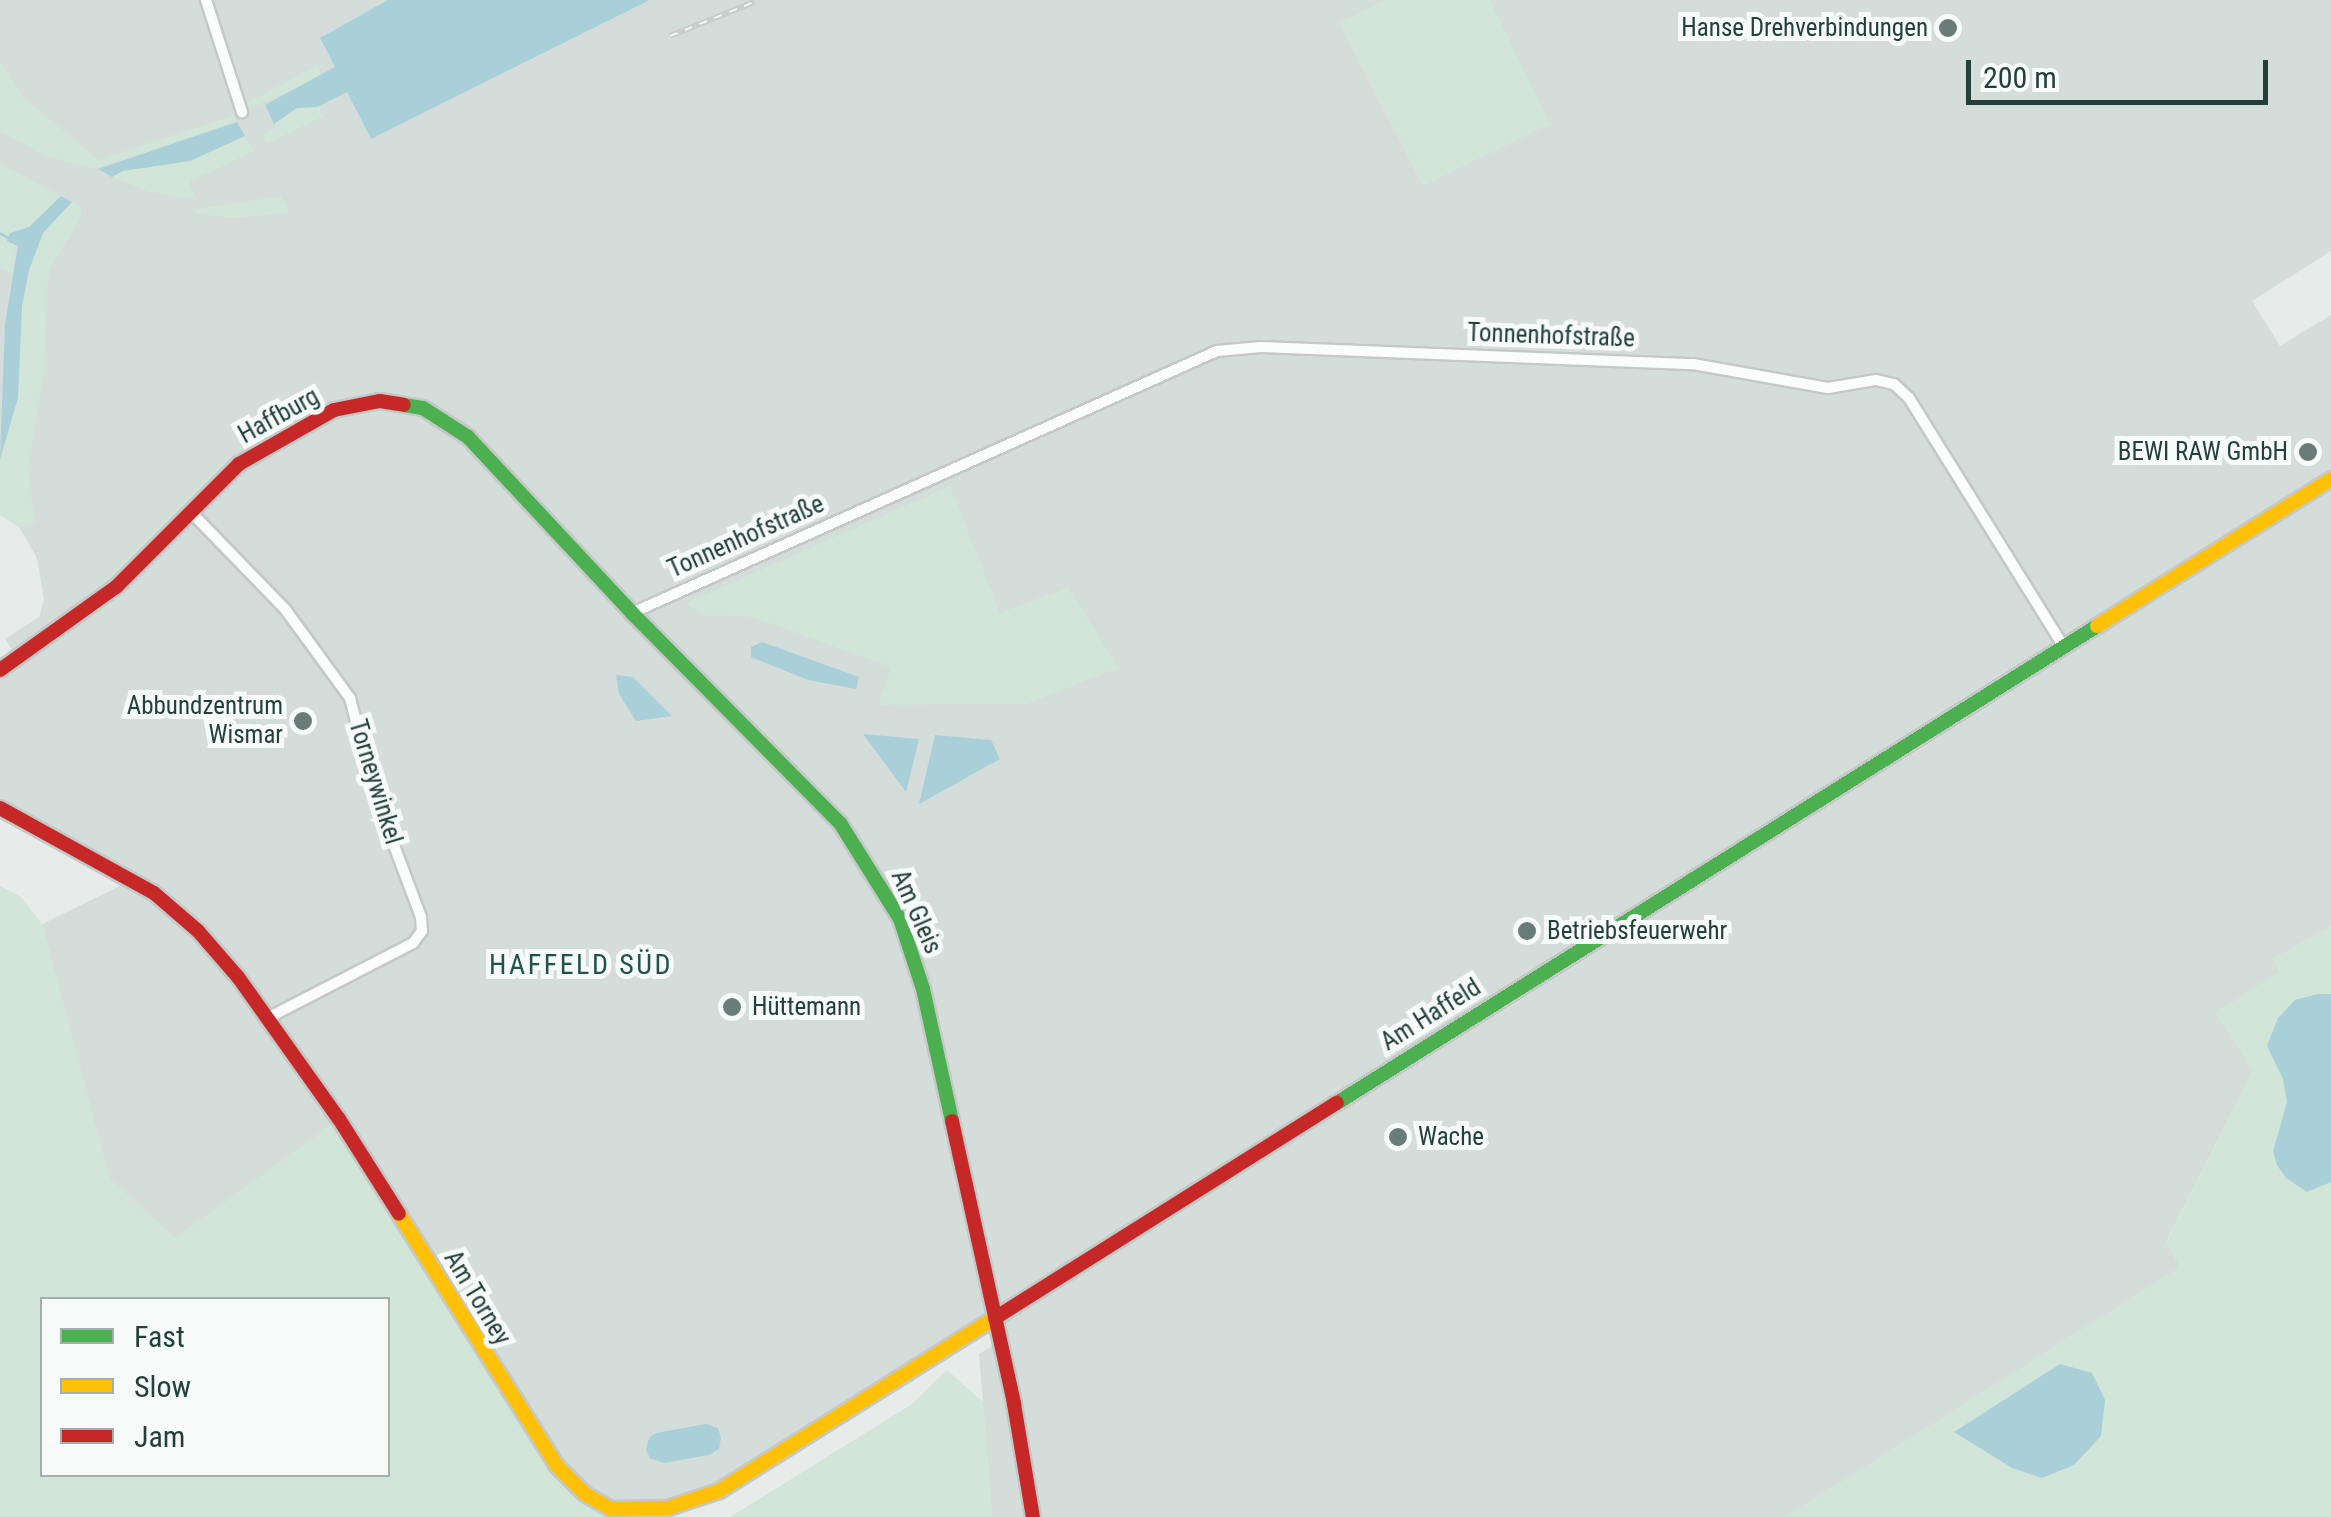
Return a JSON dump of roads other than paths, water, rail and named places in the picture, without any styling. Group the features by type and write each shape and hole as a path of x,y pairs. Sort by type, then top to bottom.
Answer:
{"street":[{"path":"206,0 242,112"},
{"name":"Tonnenhofstraße","path":"632,613 1216,351 1261,348 1693,364 1814,387 1876,380 1894,384 1910,398 2063,645"},
{"name":"Haffburg","path":"0,670 116,587 240,464 286,434 356,404 403,404 446,420 468,437 632,613"},
{"path":"2063,645 2331,479"},
{"name":"Torneywinkel","path":"190,511 286,609 350,698 374,792 420,917 422,931 413,942 268,1018"},
{"name":"Am Gleis","path":"632,613 840,823 864,855 900,919 923,988 996,1317"},
{"name":"Am Haffeld","path":"996,1317 2063,645"},
{"name":"Am Torney","path":"0,808 171,906 208,942 268,1018 387,1191 557,1466 585,1494 611,1509 668,1508 718,1490 996,1317"},
{"path":"996,1317 1033,1517"}],"water":[{"path":"388,0 650,0 371,139 347,92 317,107 297,108 274,124 265,105 335,67 320,38"},
{"path":"237,122 245,136 190,161 123,171 112,177 98,169"},
{"path":"61,196 72,202 43,233 29,270 22,306 18,398 0,459 5,324 18,246 7,241 10,233 29,227"},
{"path":"762,642 859,677 856,689 808,680 751,657 751,647"},
{"path":"616,675 633,677 672,716 636,721 619,694"},
{"path":"863,734 919,739 906,792"},
{"path":"935,735 991,740 1000,759 919,804"},
{"path":"2331,994 2331,1182 2307,1192 2286,1178 2273,1151 2287,1102 2283,1079 2267,1046 2278,1018 2295,1000"},
{"path":"2060,1364 2092,1373 2105,1400 2101,1436 2074,1465 2042,1478 2012,1468 1954,1432"},
{"path":"706,1424 718,1428 719,1449 709,1455 664,1463 650,1458 646,1450 649,1438 656,1433"}],"waterway":[{"path":"0,233 9,238"}],"railway":[{"path":"670,36 754,2"}],"place":[{"name":"Hanse Drehverbindungen","path":"1948,28"},
{"name":"BEWI RAW GmbH","path":"2308,452"},
{"name":"Abbundzentrum Wismar","path":"303,721"},
{"name":"Betriebsfeuerwehr","path":"1527,931"},
{"name":"Hüttemann","path":"732,1007"},
{"name":"Wache","path":"1398,1137"}],"district":[{"name":"HAFFELD SÜD","path":"581,965"}]}
